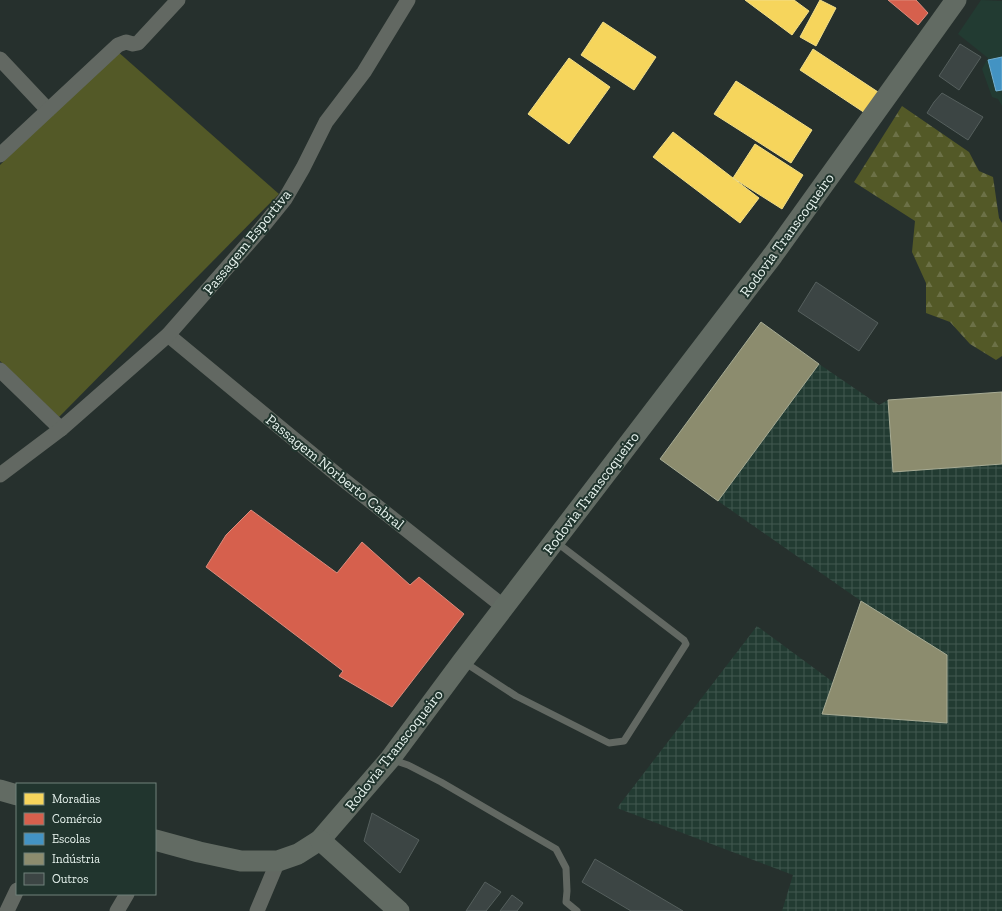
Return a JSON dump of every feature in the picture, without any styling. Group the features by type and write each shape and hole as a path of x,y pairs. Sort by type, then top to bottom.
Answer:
{"main road":[{"name":"Rodovia Transcoqueiro","path":"156,842 241,861 278,861 298,854 320,840 390,759 504,606 774,255 956,0"},
{"path":"0,790 16,795"},
{"path":"320,840 399,911"}],"street":[{"path":"0,155 118,45 126,42 133,44 138,42 178,0"},
{"name":"Passagem Esportiva","path":"0,475 61,429 168,335 260,230 285,199 303,168 326,122 364,72 406,1"},
{"path":"0,59 48,110"},
{"name":"Passagem Norberto Cabral","path":"168,335 335,473 504,606"},
{"path":"0,370 61,429"},
{"path":"257,911 278,861"},
{"path":"7,911 16,892"},
{"path":"117,911 126,895"}],"lane":[{"path":"462,662 516,696 602,739 609,742 624,741 686,644 684,640 554,541"},
{"path":"390,759 408,765 441,782 556,849 566,868 566,902 578,911"}],"shaded area":[{"path":"981,0 1002,1 1002,106 998,99 992,97 982,69 988,58 958,34"},
{"path":"761,322 879,405 888,400 1002,392 1002,911 782,911 793,875 617,808 757,626 833,682 861,601 660,459"}],"green space":[{"path":"117,51 279,194 59,417 0,361 0,165"},
{"path":"902,106 969,152 979,171 993,177 999,218 1002,223 1002,356 996,360 970,344 950,322 926,313 926,283 912,252 915,221 854,182"}],"building: Moradias":[{"path":"745,0 794,0 809,11 792,35"},
{"path":"820,0 836,8 816,46 800,37"},
{"path":"603,22 656,57 634,90 581,55"},
{"path":"813,49 878,92 865,113 800,70"},
{"path":"569,58 610,87 569,144 528,114"},
{"path":"736,81 812,130 791,163 714,114"},
{"path":"673,132 759,198 740,223 653,157"},
{"path":"755,144 803,175 782,209 733,178"}],"building: Comércio":[{"path":"888,0 916,0 928,13 918,25"},
{"path":"251,510 337,573 362,542 410,585 419,577 464,614 392,707 339,676 343,671 206,567 226,535"}],"building: Escolas":[{"path":"1002,57 1002,90 996,91 988,60"}],"building: Indústria":[{"path":"761,322 819,364 718,501 660,459"},
{"path":"1002,392 1002,464 893,472 888,400"},
{"path":"861,601 947,655 947,723 822,714"}],"building: Outros":[{"path":"960,44 981,57 959,90 939,76"},
{"path":"942,93 983,117 968,140 927,113"},
{"path":"816,282 878,323 859,351 798,311"},
{"path":"372,813 419,840 400,873 364,841"},
{"path":"595,859 683,911 631,911 582,882"},
{"path":"485,882 501,892 486,911 466,911"},
{"path":"512,895 523,903 517,911 500,911"}]}
